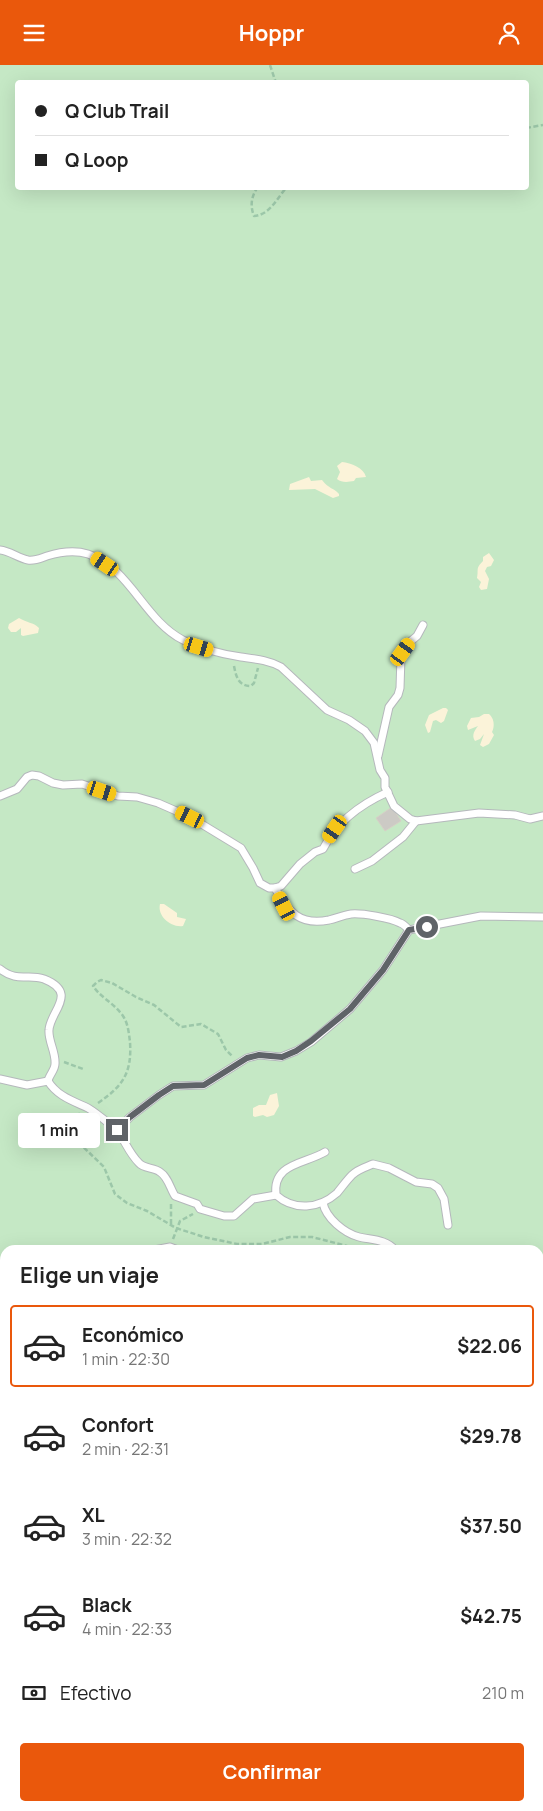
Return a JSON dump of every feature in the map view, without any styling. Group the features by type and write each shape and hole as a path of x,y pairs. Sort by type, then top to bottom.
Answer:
{"lane":[{"path":"0,549 10,551 29,560 67,552 80,552 90,555 119,576 154,617 172,633 199,647 272,662 281,667 327,710 349,720 365,731 374,743 394,806 410,819 416,821 479,813 515,815 530,819 543,816"},
{"path":"378,757 389,707 398,695 400,688 401,656 423,625"},
{"path":"0,796 17,789 27,777 32,775 63,785 82,784 118,796 137,797 158,803 190,817 241,848 260,883 264,886 275,888 286,882 300,864 315,852 323,849 335,829 350,814 388,792"},
{"path":"356,869 372,861 403,837 416,821"},
{"path":"275,888 284,906 296,916 308,921 327,920 353,914 380,917 401,923 409,930"},
{"path":"117,1130 130,1117 173,1086 204,1085 247,1058 259,1055 282,1057 296,1051 311,1041 350,1009 383,970 409,930 480,916 543,917"},
{"path":"0,969 15,977 45,980 61,994 60,1004 52,1017 48,1031 54,1052 55,1064 48,1081"},
{"path":"0,1079 27,1085 48,1081"},
{"path":"48,1081 60,1094 89,1109 117,1130 126,1143 127,1149 140,1165 160,1171 174,1196 197,1204 200,1209 224,1216 234,1216 253,1199 276,1195 288,1203 298,1206 323,1203 336,1193 352,1175 373,1164 388,1168 416,1182 432,1184 438,1188 444,1199 448,1225"},
{"path":"276,1195 276,1183 288,1166 325,1152"},
{"path":"323,1203 324,1210 328,1216 350,1234 382,1241 390,1245"}],"path":[{"path":"270,65 275,80"},
{"path":"529,127 543,125"},
{"path":"256,190 250,208 254,216 261,215 269,210 284,190"},
{"path":"222,653 233,662 236,677 240,683 246,686 251,686 254,683 261,660"},
{"path":"247,1058 232,1057 218,1034 201,1024 181,1027 154,1005 112,983 101,980 93,986 98,994 109,1000 125,1017 129,1032 131,1058 128,1073 121,1084 111,1094 79,1115 80,1119 94,1126 94,1132 78,1136 75,1139 104,1167 116,1194 127,1203 176,1228 204,1237 237,1244 262,1244 290,1237 312,1237 343,1245"},
{"path":"54,1052 65,1063 83,1069"},
{"path":"170,1224 171,1191"},
{"path":"171,1245 180,1221 200,1209"}],"green space":[{"path":"0,65 543,65 543,1245 0,1245"}],"sand":[{"path":"342,462 357,467 363,471 366,477 356,478 350,482 343,482 337,479 340,472 337,466"},
{"path":"309,477 311,481 322,480 337,492 339,496 333,498 315,489 289,490 290,484"},
{"path":"489,553 494,560 485,571 489,579 487,589 481,590 479,587 481,582 477,578 478,569 483,561 483,557"},
{"path":"19,618 37,626 39,628 38,633 23,636 21,635 21,628 16,632 11,632 8,628 9,624"},
{"path":"443,708 448,710 444,721 441,723 436,720 433,721 428,733 425,725 429,715"},
{"path":"489,714 493,720 492,732 494,735 489,744 483,747 480,745 484,734 475,741 473,737 478,726 468,730 467,726 471,718"},
{"path":"160,904 164,904 177,913 177,917 186,919 183,926 174,925 166,920 161,913"},
{"path":"277,1093 279,1106 274,1115 267,1117 263,1115 253,1116 253,1108 259,1105 266,1105 270,1095"}],"building":[{"path":"392,807 401,821 385,831 376,818"}],"route":[{"path":"117,1130 130,1117 173,1086 204,1085 247,1058 259,1055 282,1057 296,1051 350,1009 383,970 409,930 427,927"}]}
